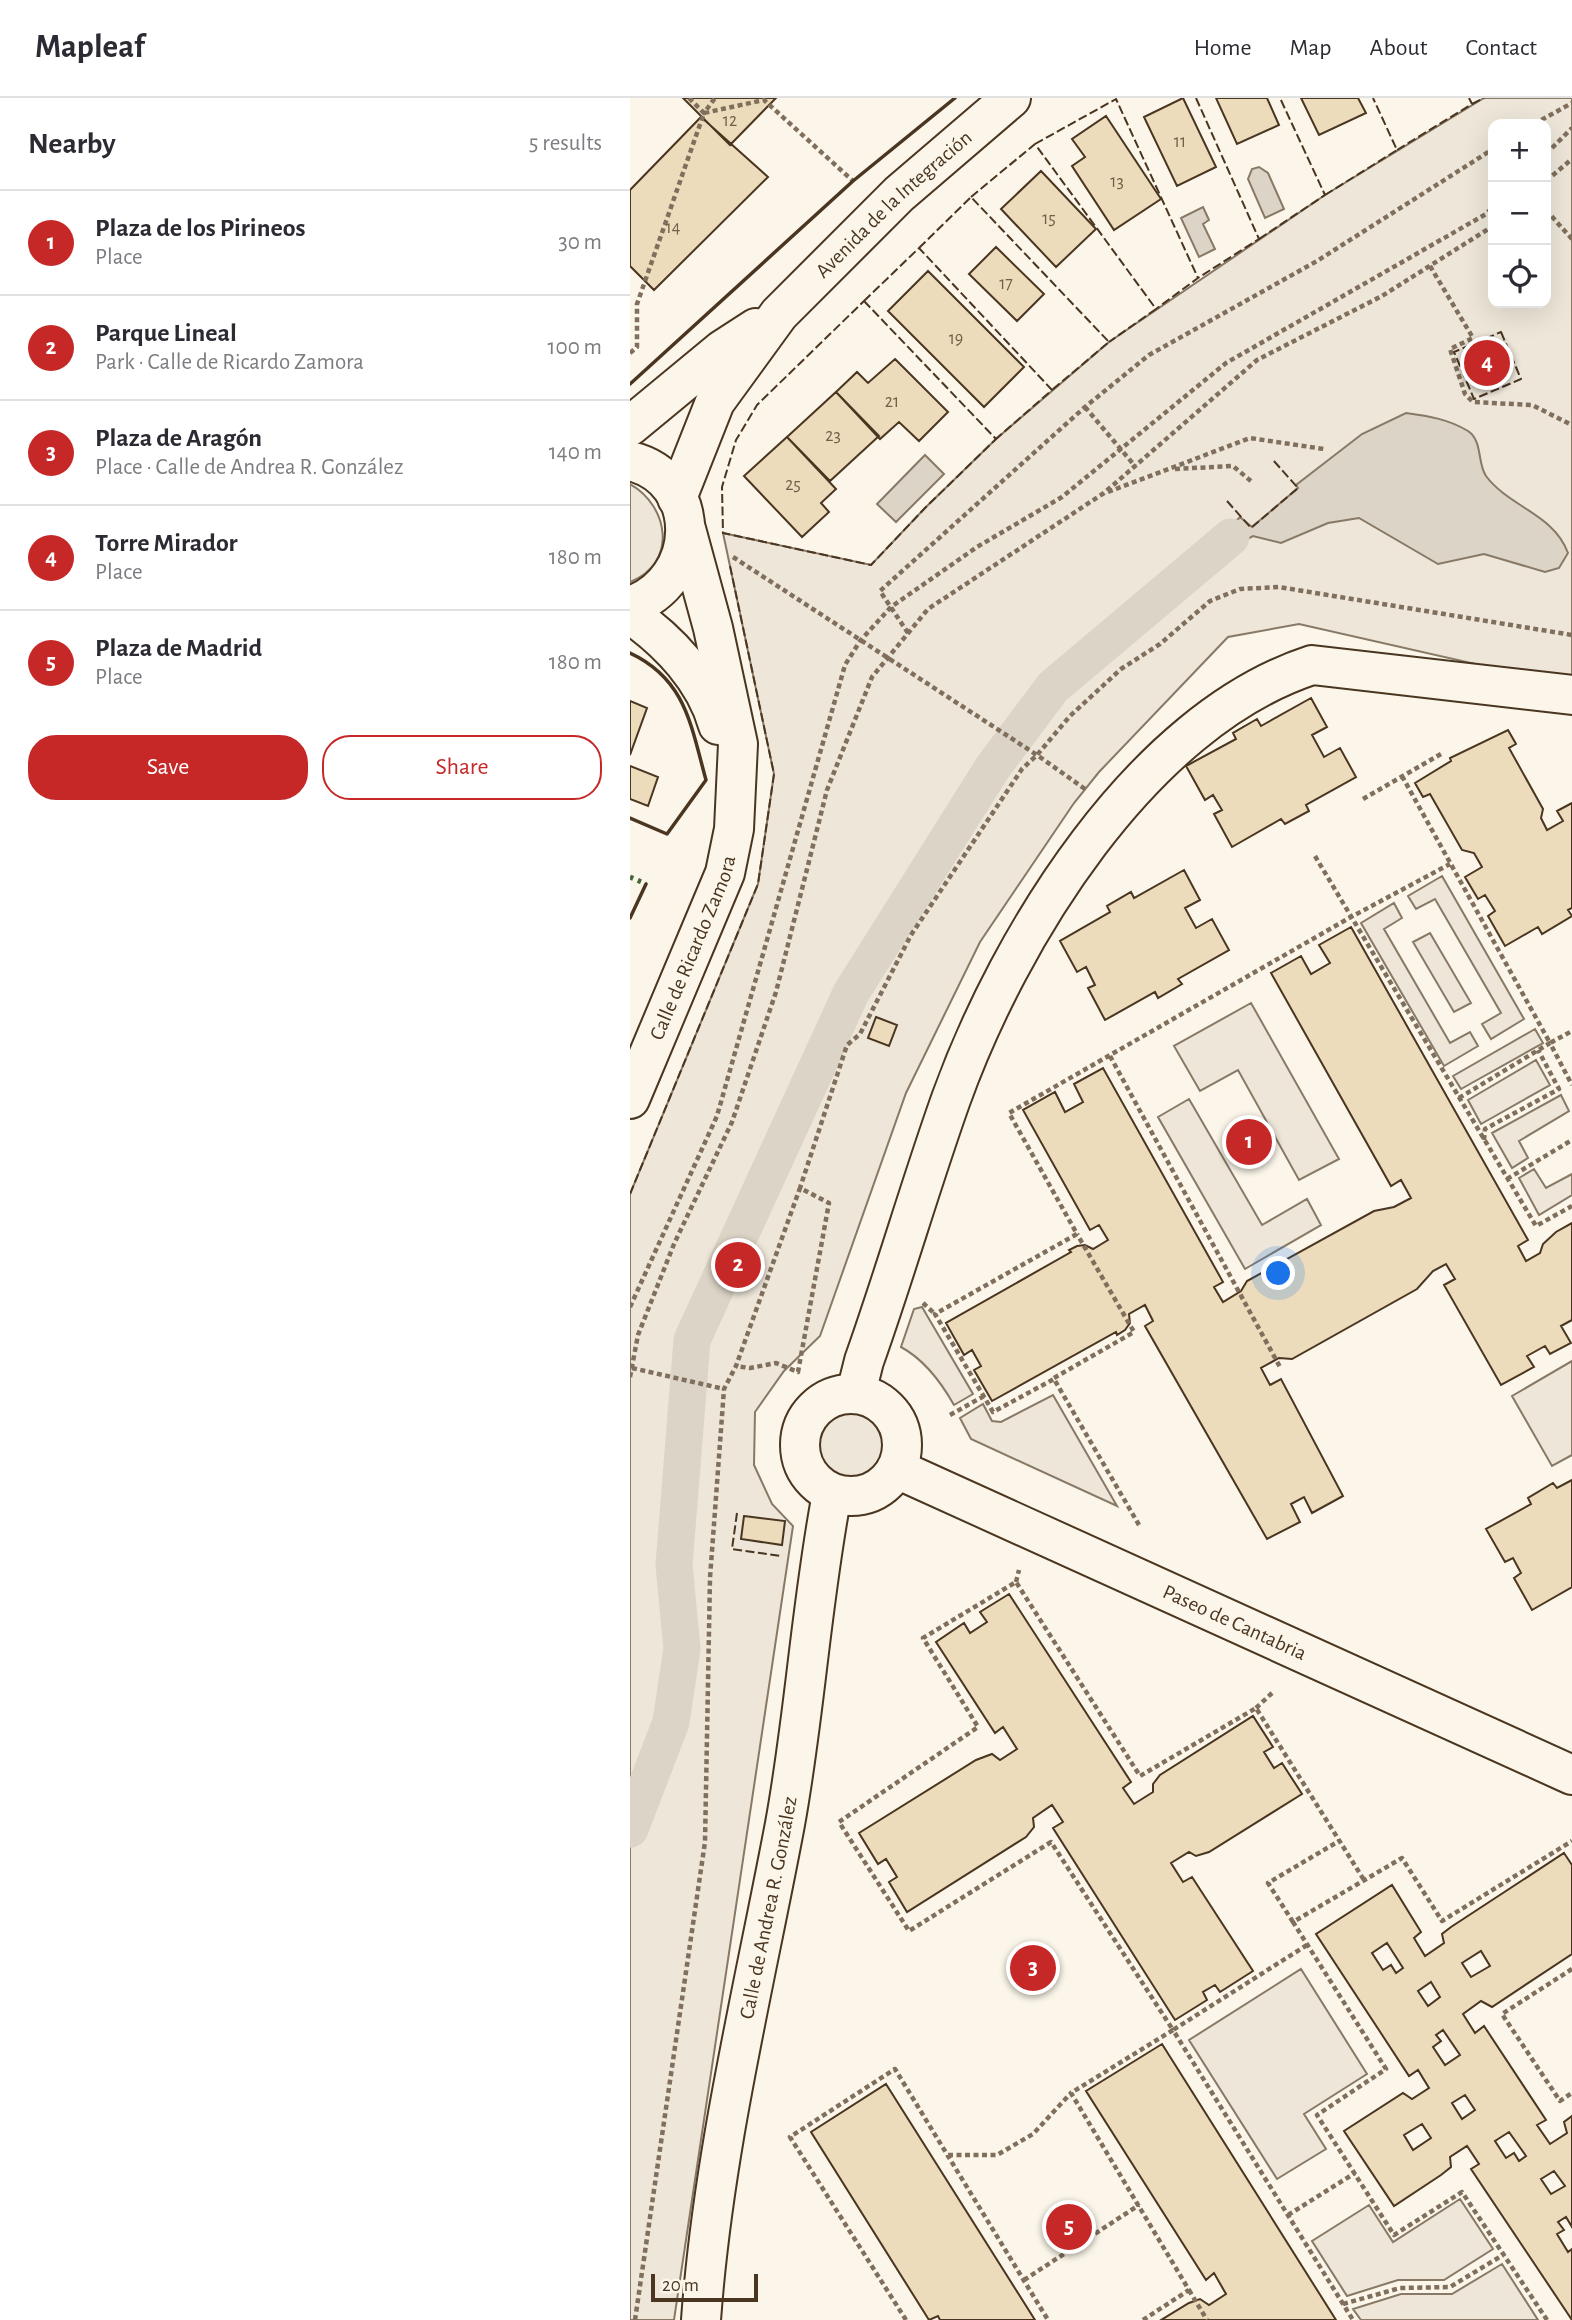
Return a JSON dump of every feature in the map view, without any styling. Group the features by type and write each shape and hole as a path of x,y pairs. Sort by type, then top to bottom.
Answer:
{"street":[{"name":"Avenida de la Integración","path":"630,606 649,599 670,581 683,556 681,513 715,402 779,314 899,194 1011,98"},
{"name":"Avenida de la Integración","path":"630,426 722,350 779,314"},
{"path":"630,461 662,477 681,513"},
{"name":"Calle de Ricardo Zamora","path":"630,1099 724,873 734,829 733,791 738,744 713,628 681,513"},
{"name":"Calle de Ricardo Zamora","path":"630,614 679,658 711,701 733,791"},
{"path":"856,1393 951,1098 1019,949 1074,862 1148,773 1185,739 1248,692 1278,676 1312,665 1572,695"},
{"path":"856,1393 879,1402 897,1420 903,1444 897,1469 886,1484 870,1494 851,1497 832,1494 814,1483 803,1464 798,1444 803,1423 816,1406 835,1395 856,1393"},
{"name":"Paseo de Cantabria","path":"897,1469 1572,1775"},
{"name":"Calle de Andrea R. González","path":"701,2320 711,2214 786,1820 832,1494"}],"path":[{"path":"689,98 704,113"},
{"path":"630,353 636,347 637,304 704,113 715,98"},
{"path":"704,113 764,100 853,181"},
{"path":"1543,119 1572,103"},
{"path":"1551,150 1572,128"},
{"path":"908,634 880,591 1085,407 1149,355 1317,261 1488,152"},
{"path":"1551,177 1572,159"},
{"path":"630,1307 717,1116 845,665 860,641 891,607 976,547 1062,497 1226,363 1488,212"},
{"path":"1551,216 1572,239"},
{"path":"630,1377 638,1335 674,1244 732,1122 776,992 827,790 872,677 928,609 1104,493 1257,360 1382,296 1488,229"},
{"path":"1430,266 1473,338 1450,349 1465,394 1473,402 1532,405 1572,425"},
{"path":"1085,407 1135,466"},
{"path":"1104,493 1250,438 1324,449"},
{"path":"1168,469 1233,466 1252,482"},
{"path":"729,554 1087,790"},
{"path":"635,2320 705,1842 710,1578 724,1389 736,1366 800,1188 847,1045 860,1034 911,935 1034,753"},
{"path":"1363,799 1441,754"},
{"path":"1402,776 1572,1085"},
{"path":"1315,856 1536,1226 1572,1206"},
{"path":"1077,1234 935,1314 993,1412 1134,1332 1009,1113 1351,917 1450,864"},
{"path":"1459,1098 1572,1031"},
{"path":"1483,1140 1485,1129 1559,1088 1538,1050"},
{"path":"1110,1056 1280,1367"},
{"path":"1507,1179 1572,1140"},
{"path":"736,1366 750,1368 776,1363 798,1372 829,1203 800,1188"},
{"path":"632,1368 724,1389"},
{"path":"1054,1378 1139,1525"},
{"path":"950,1415 984,1396"},
{"path":"1019,1570 1016,1582 923,1638 978,1727 839,1822 909,1931 1051,1842 1173,2030 1353,2320"},
{"path":"1016,1582 1140,1776 1256,1708 1272,1693"},
{"path":"1256,1708 1364,1880"},
{"path":"1339,1841 1268,1883 1386,2069 1317,2115 1394,2235 1462,2192 1547,2320"},
{"path":"1293,1922 1402,1858 1441,1921 1572,1841"},
{"path":"947,2155 997,2155 1033,2134 1071,2093 1307,1945"},
{"path":"1572,1969 1503,2014 1560,2101 1572,2093"},
{"path":"906,2320 790,2137 895,2069 1048,2320"},
{"path":"1071,2093 1208,2320"},
{"path":"1288,2216 1354,2173"},
{"path":"1024,2280 1139,2205"},
{"path":"1343,2304 1400,2288 1450,2287 1503,2255"},
{"path":"1143,2320 1189,2290"}],"shaded area":[{"path":"1484,98 1572,98 1572,686 1299,624 1228,637 1099,772 1074,803 980,942 906,1093 820,1336 784,1371 755,1412 754,1465 772,1504 793,1526 674,2320 630,2320 630,1194 758,884 774,774 723,533 871,565 996,439 1109,342 1325,195"},
{"path":"1259,167 1268,173 1284,209 1265,218 1248,179 1252,169"},
{"path":"1203,207 1209,220 1203,224 1215,249 1199,257 1181,218"},
{"path":"1406,413 1445,421 1473,435 1486,476 1507,496 1553,529 1561,540 1568,553 1559,568 1545,572 1484,554 1438,564 1359,518 1328,523 1281,543 1253,536 1238,544 1225,532 1240,517 1252,527 1298,488 1296,485 1362,434"},
{"path":"925,455 944,474 896,522 877,504"},
{"path":"630,484 653,506 663,534 656,562 630,582"},
{"path":"1442,876 1524,1019 1491,1039 1482,1024 1501,1013 1435,899 1416,909 1408,896"},
{"path":"1394,903 1402,918 1384,929 1450,1043 1470,1032 1478,1046 1444,1066 1361,923"},
{"path":"1430,933 1471,1003 1454,1012 1413,942"},
{"path":"1251,1003 1339,1159 1299,1180 1238,1070 1200,1091 1174,1046"},
{"path":"1535,1029 1543,1043 1461,1089 1453,1076"},
{"path":"1536,1060 1550,1085 1481,1124 1468,1100"},
{"path":"1561,1095 1569,1111 1519,1141 1528,1158 1512,1168 1492,1133"},
{"path":"1189,1099 1262,1225 1307,1199 1321,1225 1245,1269 1158,1117"},
{"path":"1534,1169 1546,1188 1572,1174 1572,1195 1539,1215 1519,1178"},
{"path":"922,1307 973,1394 954,1405 932,1372 918,1358 901,1347 914,1309"},
{"path":"1572,1361 1572,1455 1552,1466 1512,1396"},
{"path":"1053,1395 1117,1506 971,1439 960,1418 983,1404 992,1421 1001,1422"},
{"path":"851,1409 864,1412 875,1419 882,1430 885,1443 882,1456 875,1467 864,1474 851,1477 838,1474 827,1467 820,1456 817,1443 820,1430 827,1419 838,1412"},
{"path":"1301,1969 1367,2074 1304,2114 1326,2149 1277,2179 1189,2040"},
{"path":"1460,2199 1493,2249 1444,2280 1398,2280 1347,2296 1312,2241 1369,2205 1393,2242"},
{"path":"1502,2264 1538,2320 1361,2320 1353,2309 1401,2294 1452,2294"}],"building":[{"path":"683,98 776,98 730,145"},
{"path":"1183,98 1216,167 1177,186 1144,117"},
{"path":"1216,98 1267,98 1279,125 1237,144"},
{"path":"1301,98 1358,98 1366,113 1319,135"},
{"path":"1106,116 1161,199 1114,230 1072,166 1085,157 1072,139"},
{"path":"701,117 768,177 654,290 630,266 630,190"},
{"path":"1041,171 1096,229 1056,267 1001,209"},
{"path":"996,247 1044,294 1017,321 969,274"},
{"path":"928,271 1024,367 984,407 888,311"},
{"path":"1487,343 1502,350 1509,365 1502,380 1487,387 1472,380 1465,365 1472,350"},
{"path":"895,359 948,412 919,441 899,422 880,439 836,392 857,372 868,383"},
{"path":"836,392 879,436 830,481 787,437"},
{"path":"787,437 836,489 821,503 829,512 802,537 744,476"},
{"path":"1311,698 1327,727 1312,735 1324,757 1340,748 1356,777 1306,805 1309,811 1285,824 1281,819 1232,847 1214,814 1222,810 1213,795 1205,800 1186,766 1236,739 1233,733 1257,719 1261,726"},
{"path":"630,701 647,708 630,755"},
{"path":"1508,730 1516,744 1509,748 1543,809 1541,818 1547,830 1563,821 1557,811 1572,803 1572,908 1568,910 1572,916 1542,934 1538,927 1505,946 1488,916 1495,911 1485,895 1478,899 1465,877 1482,867 1474,853 1462,850 1430,794 1423,797 1415,783 1451,761 1450,758"},
{"path":"630,766 658,777 648,806 630,799"},
{"path":"1184,870 1200,900 1185,908 1196,928 1212,919 1229,950 1178,979 1182,984 1158,998 1155,992 1105,1020 1088,988 1095,985 1086,967 1077,972 1060,941 1110,912 1107,906 1131,892 1134,898"},
{"path":"1351,927 1528,1240 1518,1246 1526,1261 1540,1253 1543,1244 1556,1232 1572,1223 1572,1320 1561,1326 1571,1343 1550,1354 1545,1346 1527,1356 1534,1367 1501,1385 1444,1285 1455,1279 1446,1264 1433,1271 1417,1289 1292,1359 1279,1358 1261,1368 1270,1385 1281,1379 1343,1496 1312,1513 1304,1497 1291,1504 1300,1522 1267,1539 1145,1326 1153,1321 1145,1305 1129,1314 1130,1323 1125,1330 1117,1335 1116,1332 992,1401 974,1370 981,1366 972,1350 964,1355 946,1323 1071,1252 1069,1250 1085,1245 1093,1249 1108,1240 1099,1225 1090,1230 1023,1110 1055,1092 1065,1112 1083,1102 1074,1084 1103,1068 1223,1282 1214,1287 1223,1302 1241,1291 1247,1281 1374,1211 1394,1207 1411,1198 1401,1180 1391,1186 1271,973 1301,956 1311,974 1330,963 1319,945"},
{"path":"876,1017 897,1025 889,1046 868,1038"},
{"path":"1572,1480 1572,1587 1532,1610 1514,1578 1521,1573 1513,1558 1505,1562 1486,1529 1531,1504 1528,1498 1553,1483 1557,1488"},
{"path":"744,1516 785,1521 782,1545 741,1539"},
{"path":"1009,1594 1131,1782 1123,1788 1134,1804 1153,1792 1153,1784 1160,1775 1253,1716 1273,1747 1264,1752 1274,1768 1282,1763 1302,1794 1209,1852 1196,1856 1189,1852 1171,1863 1183,1882 1192,1877 1253,1971 1220,1992 1215,1985 1203,1992 1207,2000 1175,2020 1053,1828 1063,1822 1052,1805 1033,1818 1034,1827 1026,1837 907,1912 889,1882 897,1877 886,1859 878,1864 859,1833 976,1760 992,1754 1000,1760 1017,1749 1003,1727 995,1733 936,1642 964,1623 970,1633 987,1622 980,1612"},
{"path":"1564,1853 1572,1865 1572,1954 1492,2007 1481,2001 1463,2014 1475,2033 1484,2026 1546,2120 1537,2125 1550,2144 1567,2133 1564,2122 1572,2116 1572,2227 1566,2217 1558,2222 1564,2230 1557,2234 1568,2252 1572,2249 1572,2320 1471,2169 1479,2164 1467,2146 1450,2157 1451,2167 1394,2206 1344,2131 1403,2093 1412,2099 1429,2088 1418,2070 1409,2076 1316,1934 1392,1885 1421,1932 1414,1938 1425,1956 1444,1943 1442,1934","holes":["1387,1943 1403,1968 1396,1973 1391,1965 1383,1970 1372,1953","1481,1951 1490,1966 1471,1977 1462,1963","1431,1982 1440,1997 1428,2006 1418,1991","1443,2030 1460,2055 1445,2065 1433,2047 1441,2041 1436,2035","1465,2095 1475,2110 1462,2119 1452,2103","1422,2124 1431,2138 1413,2150 1404,2135","1509,2132 1526,2156 1519,2161 1514,2153 1506,2158 1495,2141","1554,2171 1565,2186 1551,2194 1541,2179"]},
{"path":"1162,2044 1336,2320 1161,2320 1189,2303 1200,2299 1209,2305 1226,2294 1214,2273 1206,2280 1086,2091"},
{"path":"886,2084 1035,2320 940,2320 938,2316 929,2320 811,2132"}],"waterway":[{"path":"630,1829 671,1722 682,1649 674,1565 692,1340 851,993 993,767 1053,687 1231,537"}],"hedge":[{"path":"630,877 646,884"}],"fence":[{"path":"1196,98 1259,239 1198,278"},
{"path":"1259,239 1325,195 1280,98"},
{"path":"1325,195 1397,150 1373,98"},
{"path":"1397,150 1472,104 1469,98"},
{"path":"1472,104 1484,98"},
{"path":"1035,144 1116,99 1198,278 1156,309"},
{"path":"971,197 1035,144 1156,309 1109,342"},
{"path":"919,248 971,197 1109,342 1052,390"},
{"path":"864,301 919,248 1052,390 996,439"},
{"path":"864,301 996,439 871,565 723,533 722,487 736,440 757,405 864,301"},
{"path":"1501,332 1521,379 1474,399 1454,352 1501,332"},
{"path":"1227,501 1251,528 1298,488 1273,460"},
{"path":"630,1194 758,884 774,774 730,566"},
{"path":"737,1513 732,1549 781,1556"}],"wall":[{"path":"630,384 853,181 955,98"},
{"path":"630,653 649,664 675,690 690,723 706,780 667,834 630,818"},
{"path":"630,918 646,884"}],"place":[{"name":"Torre Mirador","path":"1487,363"},
{"name":"Plaza de los Pirineos","path":"1249,1142"},
{"name":"Parque Lineal","path":"738,1265"},
{"name":"Plaza de Aragón","path":"1033,1968"},
{"name":"Plaza de Madrid","path":"1069,2227"}]}
